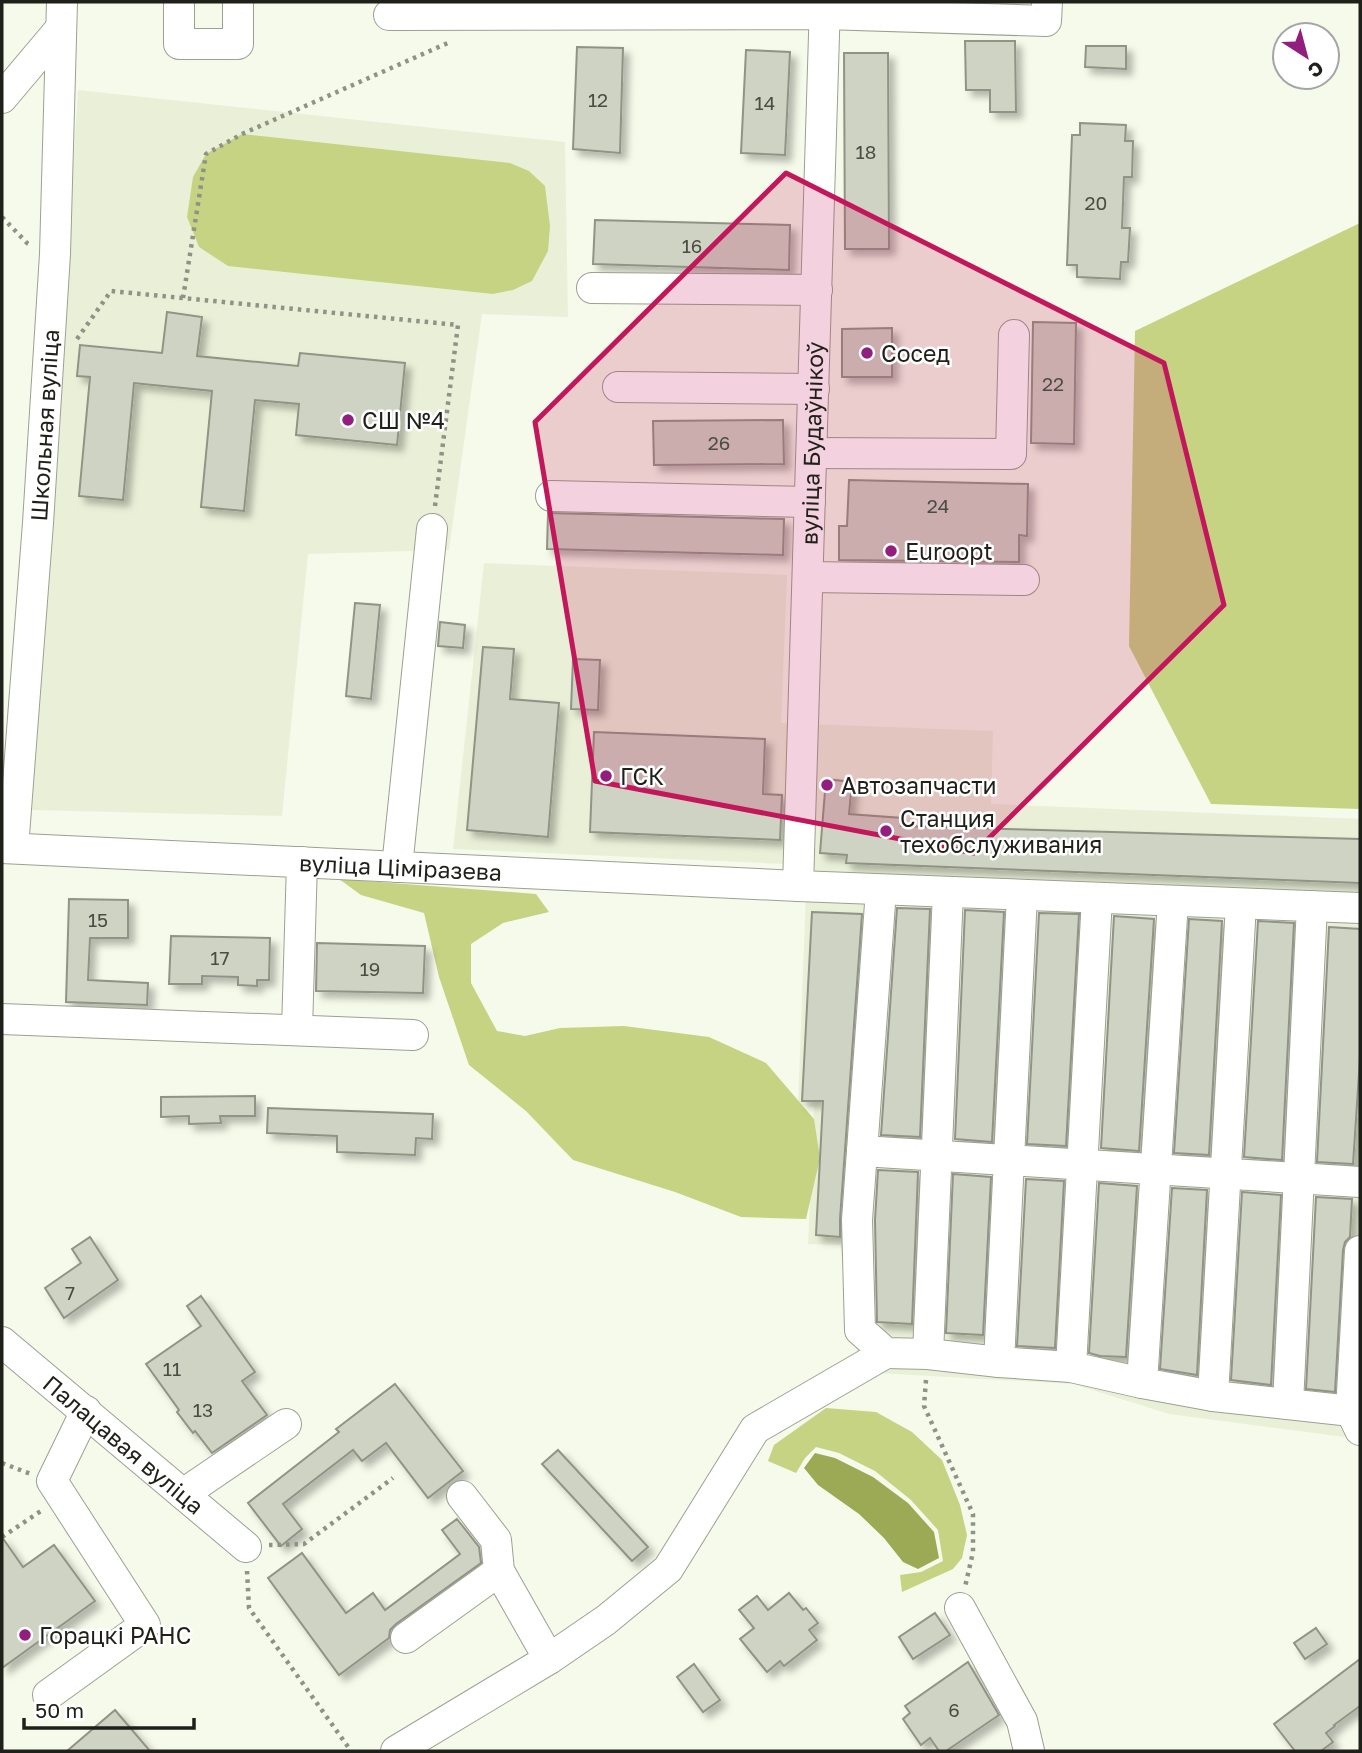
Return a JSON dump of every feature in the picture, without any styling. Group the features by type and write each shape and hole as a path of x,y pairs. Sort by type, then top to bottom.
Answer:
{"street":[{"path":"180,2 179,44 238,44 238,2"},
{"path":"389,15 533,9 825,8 1046,20 1047,2"},
{"name":"вуліца Будаўнікоў","path":"798,886 825,8"},
{"path":"2,98 61,15"},
{"name":"Школьная вуліца","path":"8,848 38,523 55,254 61,15"},
{"path":"592,288 817,290"},
{"path":"811,453 1011,454 1014,335"},
{"path":"618,387 814,389"},
{"path":"551,496 810,502"},
{"path":"397,867 432,529"},
{"path":"808,577 1024,580"},
{"name":"вуліца Ціміразева","path":"8,848 881,890 1360,908"},
{"path":"297,1030 303,862"},
{"path":"881,890 857,1220 860,1330 886,1353"},
{"path":"928,1354 948,892"},
{"path":"999,1362 1022,895"},
{"path":"1071,1367 1097,898"},
{"path":"1142,1383 1173,901"},
{"path":"1213,1396 1241,904"},
{"path":"1289,1404 1312,906"},
{"path":"2,1019 414,1035"},
{"path":"862,1151 1360,1182"},
{"path":"397,1751 550,1659 606,1620 668,1569 755,1429 886,1353 928,1354 1071,1367 1213,1396 1289,1404 1356,1421 1360,1251"},
{"name":"Палацавая вуліца","path":"2,1342 246,1547"},
{"path":"48,1695 145,1625 51,1481 86,1411"},
{"path":"183,1494 286,1424"},
{"path":"461,1496 496,1540 499,1571 550,1659"},
{"path":"406,1638 499,1571"},
{"path":"960,1608 1022,1721 1029,1751"}],"path":[{"path":"183,298 205,154 242,134 459,38"},
{"path":"2,217 27,243 55,254"},
{"path":"48,362 62,359 110,291 458,326 432,529"},
{"path":"928,1354 924,1406 973,1514 973,1552 960,1608"},
{"path":"351,1751 249,1608 246,1547 304,1544 393,1478"},
{"path":"2,1537 62,1497"}],"highlighted area":[{"path":"786,173 1164,363 1224,605 974,853 595,781 535,422"}],"shaded area":[{"path":"78,90 565,142 568,317 482,314 449,550 308,554 282,816 31,810"},
{"path":"242,134 510,163 529,171 545,186 550,226 548,251 532,281 513,290 493,294 228,266 199,247 187,217 193,177 206,154"},
{"path":"1360,223 1360,809 1211,804 1129,646 1135,331"},
{"path":"484,563 787,575 781,723 993,731 991,804 1360,819 1360,1439 1169,1414 1073,1384 860,1372 840,1245 808,1244 814,1107 798,1105 807,865 453,849"},
{"path":"339,879 536,894 549,912 503,923 471,944 471,983 497,1031 525,1036 560,1028 624,1026 709,1037 766,1063 814,1119 820,1158 806,1219 741,1217 675,1192 573,1160 526,1111 469,1065 439,977 424,913 361,895"},
{"path":"826,1408 876,1412 912,1432 942,1460 960,1505 967,1535 962,1558 953,1569 902,1592 900,1575 921,1572 943,1561 938,1530 911,1500 875,1471 839,1453 816,1447 796,1473 768,1461 774,1445"},
{"path":"815,1453 835,1458 873,1477 908,1503 934,1532 939,1558 918,1569 903,1562 884,1538 859,1514 818,1485 804,1468"}],"building":[{"path":"965,41 1015,41 1016,112 990,112 990,90 966,90"},
{"path":"1086,46 1126,46 1126,69 1085,67"},
{"path":"577,47 623,48 620,153 573,149"},
{"path":"746,50 790,52 785,155 741,153"},
{"path":"844,53 888,53 889,249 845,249"},
{"path":"1080,123 1126,125 1125,141 1133,141 1132,177 1124,177 1122,228 1130,228 1128,262 1121,262 1120,279 1077,277 1077,265 1067,265 1072,135 1080,135"},
{"path":"595,220 790,225 789,270 593,264"},
{"name":"СШ №4","path":"167,312 202,317 197,356 298,366 300,353 405,363 397,445 296,435 299,404 255,400 244,511 201,507 212,391 134,383 123,500 79,496 90,377 77,376 80,345 162,353"},
{"path":"1033,322 1076,323 1074,444 1031,443"},
{"name":"Сосед","path":"892,328 892,377 842,377 842,329"},
{"path":"783,420 784,464 654,465 653,421"},
{"path":"849,480 1028,484 1027,536 1019,535 1019,562 839,560 839,526 847,526"},
{"path":"548,513 784,519 783,555 547,549"},
{"path":"355,603 380,605 371,699 346,696"},
{"path":"440,622 465,625 463,648 438,646"},
{"path":"483,647 514,649 510,699 559,703 548,837 467,830"},
{"path":"573,659 600,660 598,710 571,709"},
{"name":"ГСК","path":"594,732 765,739 763,794 782,795 780,840 590,832"},
{"path":"826,779 852,782 849,814 902,818 901,826 1360,839 1360,883 846,863 847,855 820,853"},
{"path":"69,899 128,900 128,938 90,938 88,980 148,983 147,1005 66,1002"},
{"path":"897,908 930,909 920,1137 881,1135"},
{"path":"965,910 1004,912 992,1142 955,1139"},
{"path":"812,912 862,914 840,1237 816,1235 823,1101 802,1101"},
{"path":"1039,913 1079,914 1066,1146 1027,1144"},
{"path":"1114,916 1154,919 1139,1151 1101,1148"},
{"path":"1189,919 1222,921 1209,1155 1174,1153"},
{"path":"1258,921 1294,923 1282,1160 1244,1157"},
{"path":"1329,927 1360,929 1360,1058 1353,1164 1317,1162"},
{"path":"171,936 270,938 269,980 257,980 257,986 238,985 238,977 202,976 202,984 169,984"},
{"path":"317,943 425,946 423,993 316,991"},
{"path":"255,1096 255,1116 220,1116 221,1123 189,1124 189,1116 161,1117 161,1097"},
{"path":"268,1108 433,1114 432,1139 416,1138 415,1155 337,1152 337,1136 267,1133"},
{"path":"878,1170 918,1172 912,1324 877,1322 875,1220"},
{"path":"953,1174 991,1177 983,1335 946,1333"},
{"path":"1026,1179 1064,1181 1055,1348 1017,1346"},
{"path":"1099,1183 1137,1186 1126,1357 1089,1353"},
{"path":"1172,1188 1207,1190 1197,1375 1160,1369"},
{"path":"1242,1192 1281,1195 1271,1385 1231,1380"},
{"path":"1316,1197 1352,1199 1350,1237 1343,1250 1335,1392 1306,1389"},
{"path":"90,1237 118,1280 64,1318 45,1288 81,1263 72,1249"},
{"path":"201,1296 255,1372 242,1381 267,1415 212,1453 177,1412 179,1410 146,1364 201,1326 187,1306"},
{"path":"395,1384 463,1471 428,1498 386,1443 362,1461 353,1450 283,1504 302,1529 281,1546 248,1503 339,1432 336,1429"},
{"path":"558,1450 648,1547 632,1561 542,1464"},
{"path":"457,1519 479,1547 481,1563 396,1624 390,1630 389,1638 339,1675 268,1578 302,1553 346,1613 373,1593 385,1610 460,1554 442,1530"},
{"name":"Горацкі РАНС","path":"2,1537 23,1567 54,1545 95,1601 2,1668"},
{"path":"789,1593 818,1623 809,1630 817,1640 784,1666 780,1661 767,1672 740,1639 754,1628 739,1610 757,1596 768,1610"},
{"path":"935,1613 950,1635 913,1659 899,1637"},
{"path":"1316,1628 1327,1644 1305,1659 1294,1643"},
{"path":"1360,1659 1360,1706 1326,1733 1333,1742 1321,1751 1295,1751 1274,1724"},
{"path":"968,1662 999,1715 946,1751 939,1751 930,1738 921,1745 903,1719 910,1713 905,1706"},
{"path":"694,1664 720,1700 703,1712 677,1677"},
{"path":"115,1710 150,1751 67,1751"}],"place":[{"name":"Сосед","path":"867,353"},
{"name":"СШ №4","path":"348,420"},
{"name":"Euroopt","path":"891,551"},
{"name":"ГСК","path":"606,776"},
{"name":"Автозапчасти","path":"827,785"},
{"name":"Станция техобслуживания","path":"886,831"},
{"name":"Горацкі РАНС","path":"25,1635"}]}
